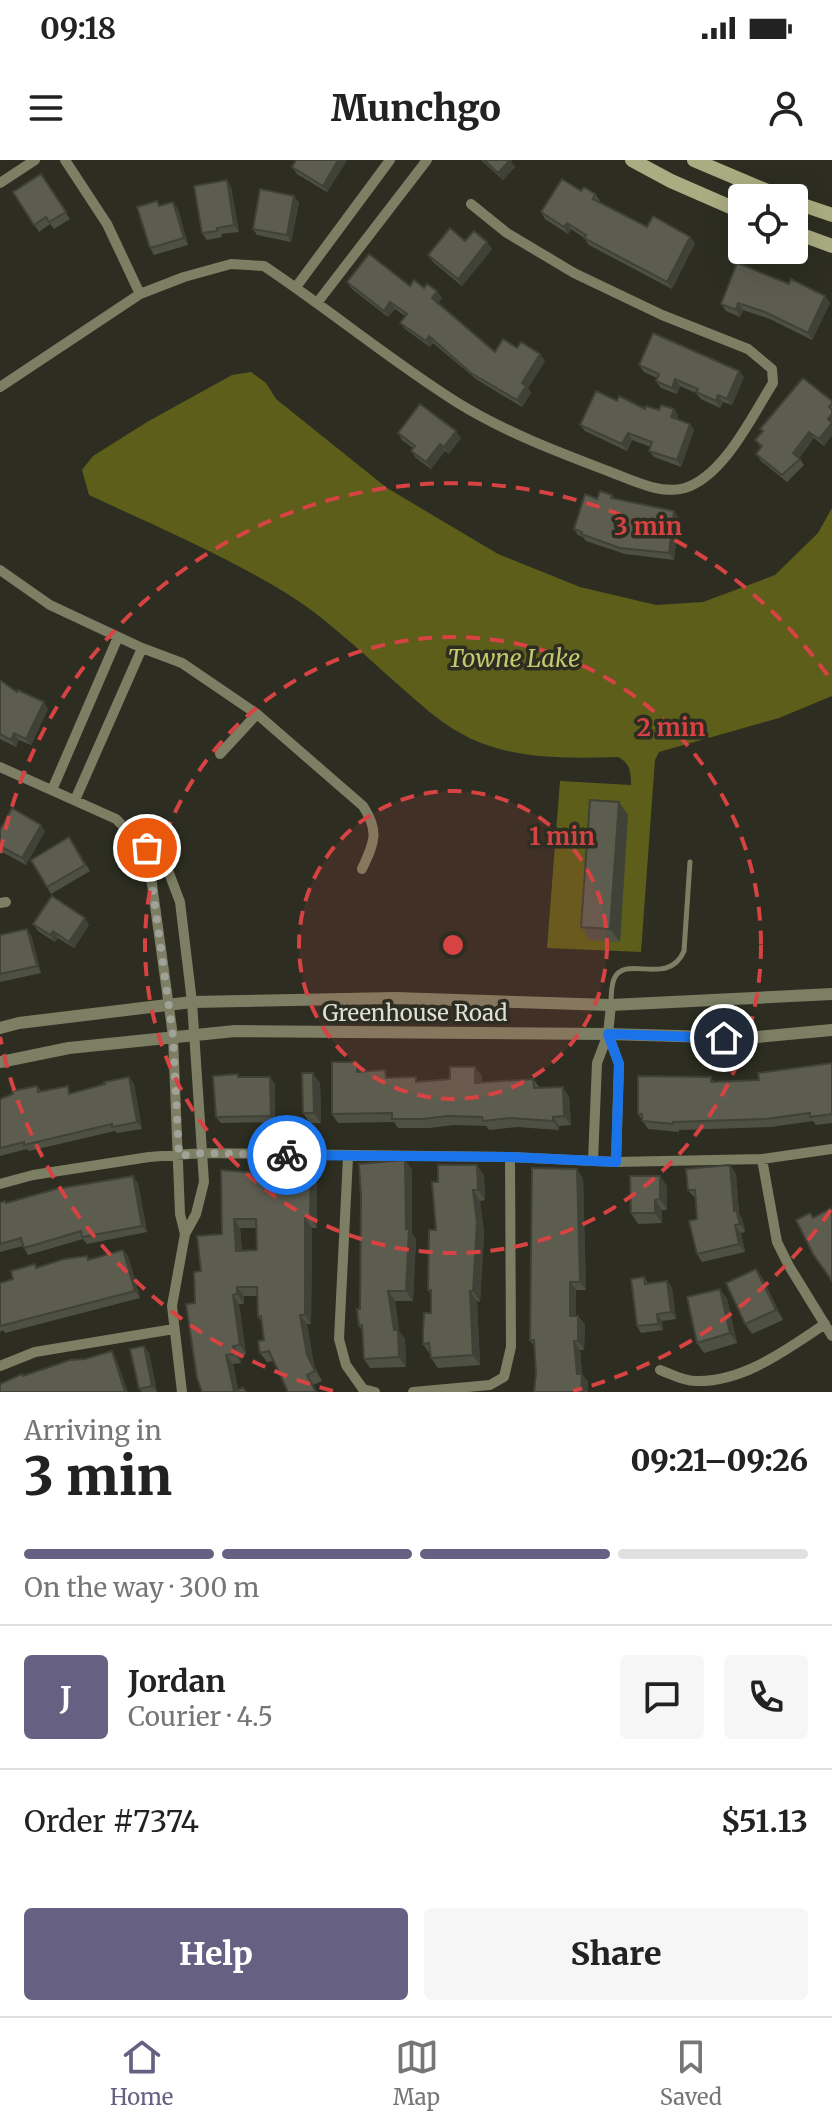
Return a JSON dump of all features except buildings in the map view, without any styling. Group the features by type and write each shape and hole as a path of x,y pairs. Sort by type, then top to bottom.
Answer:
{"main road":[{"path":"632,160 728,206"},
{"path":"694,160 751,184"},
{"path":"808,207 832,215"},
{"path":"808,237 832,246"}],"street":[{"path":"0,183 35,160"},
{"path":"65,160 107,224 140,294"},
{"path":"296,287 390,160"},
{"path":"317,303 427,160"},
{"path":"0,387 140,294 231,264 264,266 459,404 543,446 635,481 668,490 686,488 708,476 724,459 773,383 772,369 748,349 662,315 574,273 507,233 471,204"},
{"path":"0,570 50,605 182,663 257,714 363,806 373,821 374,843 362,869"},
{"path":"52,790 118,637"},
{"path":"75,800 142,648"},
{"path":"220,754 257,714"},
{"path":"0,767 116,819 169,873 180,902 192,1002 204,1182 196,1214 185,1234 172,1306 182,1392"},
{"path":"147,848 173,1036 180,1214 185,1234"},
{"name":"Greenhouse Road","path":"0,1028 19,1023 192,1002 395,998 611,1005 832,994"},
{"path":"593,1161 597,1063 608,1034 611,1005"},
{"name":"Greenhouse Road","path":"0,1062 69,1048 235,1031 747,1038 832,1030"},
{"path":"608,1034 619,1064 616,1162"},
{"path":"0,1184 33,1175 149,1157 202,1153 510,1157 616,1162 762,1159 832,1149"},
{"path":"348,1157 339,1339 346,1365 363,1389 375,1392"},
{"path":"413,1392 490,1385 504,1377 511,1347 510,1157"},
{"path":"762,1159 777,1242 832,1336"},
{"path":"660,1370 693,1381 728,1376 753,1368 825,1324"},
{"path":"0,1366 35,1352 174,1329"}],"lane":[{"path":"611,1005 613,980 625,968 661,970 680,961 684,951 690,862"}],"shaded area":[{"name":"Towne Lake","path":"251,372 266,383 276,399 387,488 498,554 580,587 656,605 703,602 775,575 818,533 832,508 832,696 779,718 659,752 655,760 641,952 547,948 560,781 631,785 629,768 622,759 517,753 471,739 437,718 328,623 286,593 214,553 89,495 82,470 93,456 232,375"}],"way so far":[{"path":"147,848 173,1036 179,1156 202,1153 287,1155"}],"route":[{"path":"287,1155 510,1157 616,1162 619,1064 608,1034 724,1038"}]}
